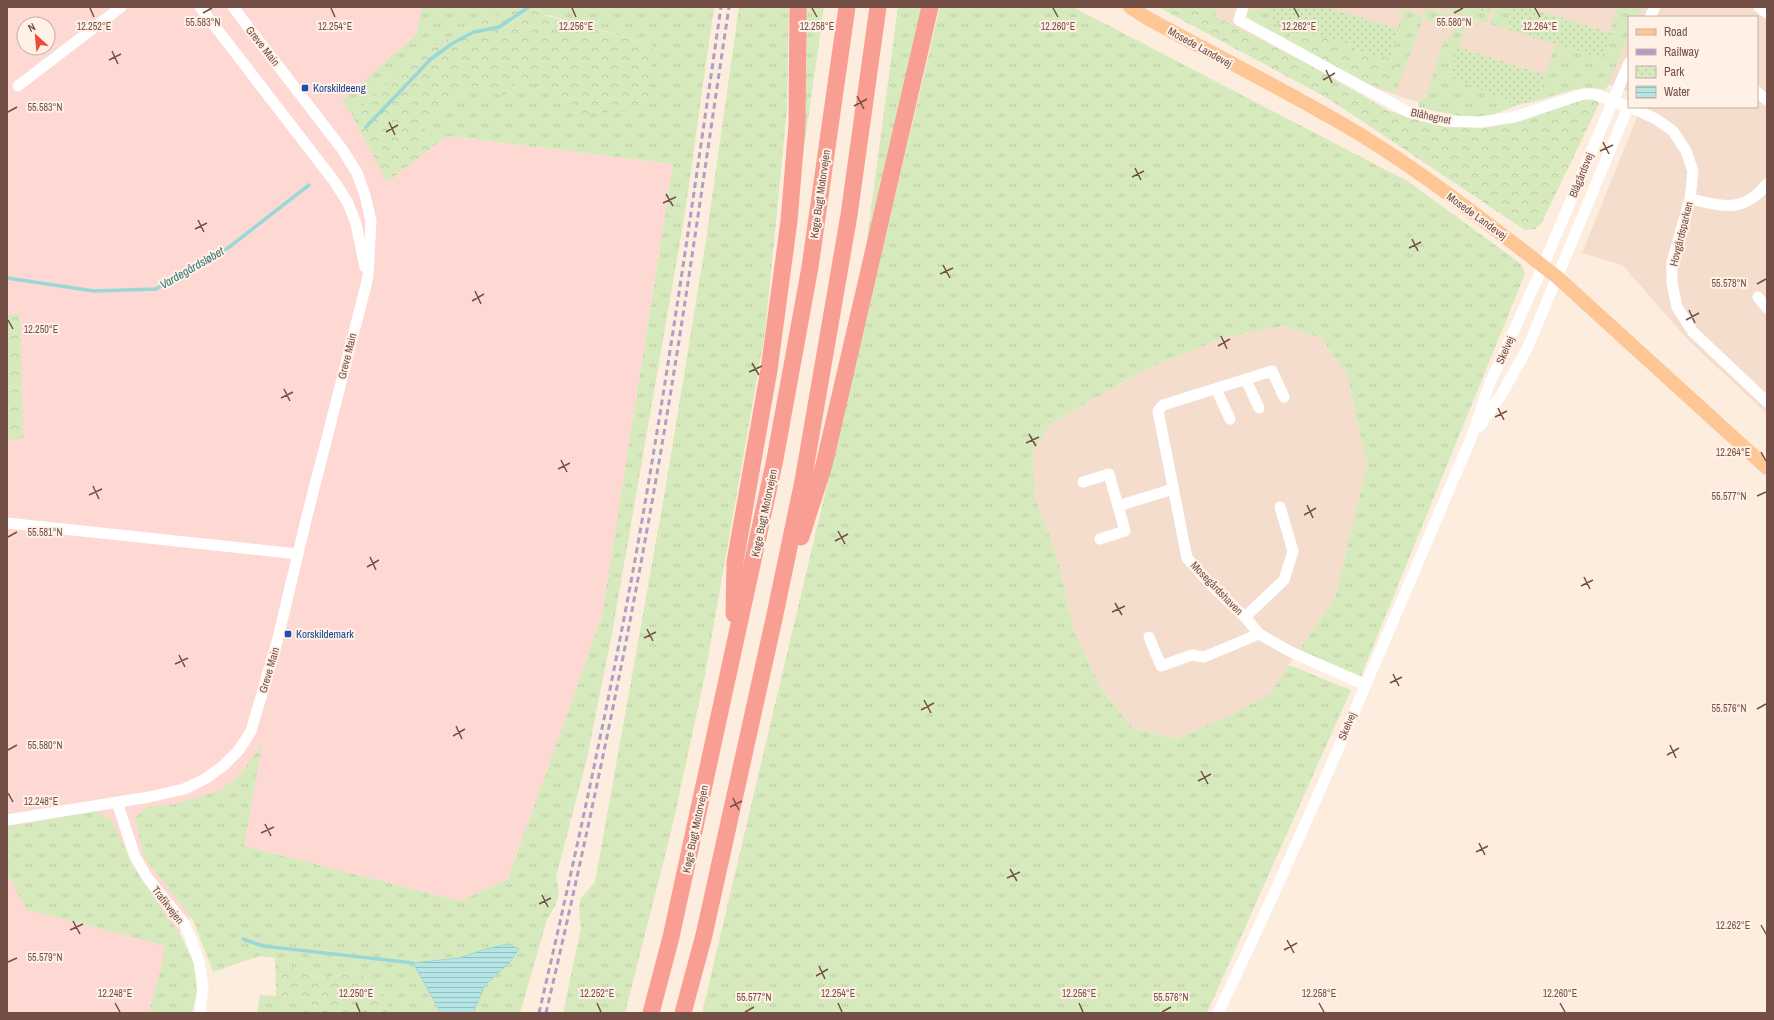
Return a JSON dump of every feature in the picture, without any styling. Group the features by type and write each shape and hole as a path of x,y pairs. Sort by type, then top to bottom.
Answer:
{"highway":[{"path":"734,649 735,562 769,370 788,221 797,125 798,7"},
{"name":"Køge Bugt Motorvejen","path":"651,1013 671,937 776,459 810,267 847,7"},
{"path":"683,1013 704,935 803,481 847,223 878,7"},
{"path":"774,619 824,465 930,7"}],"main road":[{"name":"Mosede Landevej","path":"1118,7 1147,18"},
{"name":"Mosede Landevej","path":"1130,7 1147,18 1346,126 1386,152 1522,249 1557,277 1767,468"}],"street":[{"path":"18,86 121,7"},
{"name":"Greve Main","path":"200,7 334,181 348,204 356,224 368,277"},
{"name":"Greve Main","path":"7,820 149,797 184,788 205,779 224,766 239,750 251,731 277,642 368,277 371,221 366,195 357,173 342,149 233,7"},
{"name":"Blåhegnet","path":"1243,7 1239,20 1408,112 1445,121 1480,122 1515,117 1583,94 1594,94 1628,106"},
{"path":"1650,16 1655,7"},
{"path":"1759,7 1767,13"},
{"name":"Blågårdsvej","path":"1543,266 1628,65"},
{"path":"1758,93 1767,100"},
{"name":"Blågårdsvej","path":"1557,277 1628,108"},
{"name":"Hovgårdsparken","path":"1633,108 1656,119 1673,131 1686,151 1693,171 1690,199 1672,262 1672,283 1676,307 1693,332 1767,402"},
{"path":"1690,199 1726,206 1737,205 1749,200 1761,192 1767,184"},
{"name":"Skelvej","path":"1218,1013 1268,910 1472,436 1490,385 1543,266"},
{"name":"Skelvej","path":"1472,436 1501,395 1526,349 1557,277"},
{"path":"1758,297 1767,308"},
{"name":"Mosegårdshaven","path":"1284,397 1272,371 1163,405 1158,411 1187,558 1212,587 1245,617 1259,634 1291,652 1365,685"},
{"path":"1246,380 1259,408"},
{"path":"1216,389 1230,419"},
{"path":"1083,482 1109,474 1125,531 1100,539"},
{"path":"1118,506 1173,489"},
{"name":"Mosegårdshaven","path":"1245,617 1284,580 1293,551 1280,507"},
{"path":"7,522 298,554"},
{"path":"1149,637 1161,666 1192,655 1204,657 1259,634"},
{"name":"Trafikvejen","path":"117,802 135,857 149,880 183,922 190,936 199,962 203,987 200,1013"}],"shaded area":[{"path":"7,7 422,7 416,35 342,100 370,141 387,182 447,136 673,164 602,616 508,879 460,901 243,846 173,941 153,1013 7,1013"},
{"path":"1198,7 1767,7 1767,414 1690,342 1622,265 1582,253 1641,108 1758,108 1758,16 1628,16 1628,92 1609,85 1579,88 1536,101 1463,117 1317,69"},
{"path":"1284,326 1322,338 1347,375 1367,465 1335,597 1268,695 1223,719 1175,739 1133,728 1101,689 1074,631 1057,556 1035,497 1033,450 1052,423 1150,367 1226,337"}],"green space":[{"path":"422,7 511,7 431,47 352,116 342,100 416,35"},
{"path":"511,7 548,7 544,15 653,45 647,110 582,114 521,76 504,96 475,85 421,121 434,146 387,182 352,116 431,47"},
{"path":"548,7 714,7 685,213 613,628 587,758 556,877 559,893 556,904 547,920 520,1013 387,1013 387,998 359,971 318,979 275,958 260,956 213,972 193,920 144,857 135,818 147,807 175,804 220,791 242,772 262,745 244,846 460,901 508,879 602,616 673,164 447,136 434,146 421,121 475,85 521,76 582,113 653,45 544,14"},
{"path":"739,7 789,7 787,110 765,333 705,675 672,828 625,1013 563,1013 581,928 579,909 581,898 595,882 665,491 706,240"},
{"path":"802,7 824,7 795,212"},
{"path":"898,7 924,7 864,262"},
{"path":"940,7 1073,7 1409,182 1521,264 1525,274 1361,676 1299,650 1335,597 1367,465 1347,375 1322,338 1284,326 1226,337 1150,367 1052,423 1033,450 1035,497 1057,556 1074,631 1101,689 1133,728 1175,739 1223,719 1268,695 1289,665 1351,690 1207,1013 702,1013"},
{"path":"1158,7 1198,7 1317,69 1389,111 1449,127 1484,128 1512,122 1581,99 1595,98 1599,104 1541,224 1535,229 1525,230 1329,99"},
{"path":"1198,7 1219,7 1215,16"},
{"path":"1259,7 1274,7 1270,19 1294,28 1287,40 1250,19 1247,13 1249,9 1257,11"},
{"path":"1274,7 1325,7 1398,29 1390,58 1356,51 1354,46 1292,28 1270,19"},
{"path":"1404,7 1406,7 1407,10 1421,15 1423,19 1396,92 1389,91 1395,72 1394,59 1390,58"},
{"path":"1434,7 1467,7 1490,13 1486,23"},
{"path":"1467,7 1491,7 1490,13"},
{"path":"1495,7 1512,7 1506,29 1490,24"},
{"path":"1512,7 1525,7 1611,33 1602,58 1506,29"},
{"path":"1618,7 1641,7 1637,16 1628,16 1628,37 1606,90 1597,88 1579,89 1536,101 1556,44 1602,58"},
{"path":"1426,8 1467,20 1450,77 1517,105 1493,115 1471,118 1419,108 1418,99 1425,100 1445,37 1452,38 1454,28 1423,19"},
{"path":"1294,28 1355,46 1357,51 1394,59 1395,72 1389,91 1366,83 1287,40"},
{"path":"1458,47 1545,75 1536,101 1517,105 1450,77"},
{"path":"20,314 23,439 7,440 7,315"},
{"path":"95,811 112,820 134,868 181,936 194,963 197,992 192,1013 149,1013 166,946 26,909 7,873 7,827"},
{"path":"275,958 318,979 359,971 387,998 387,1013 304,1013 308,998 276,996"},
{"path":"260,995 308,998 304,1013 257,1013"}],"water":[{"path":"508,944 519,949 509,963 485,985 473,1013 441,1013 413,963 459,958 486,949"}],"waterway":[{"name":"Vardegårdsløbet","path":"366,127 431,59 453,43 474,32 499,27 529,7"},
{"name":"Vardegårdsløbet","path":"7,278 94,291 156,289 228,248 309,185"},
{"path":"243,939 263,946 413,963"}],"railway":[{"path":"539,1013 590,787 635,560 670,353 721,7"},
{"path":"546,1013 576,882 631,618 675,366 729,7"}],"place":[{"name":"Korskildeeng","path":"305,88"},
{"name":"Korskildemark","path":"288,634"}]}
